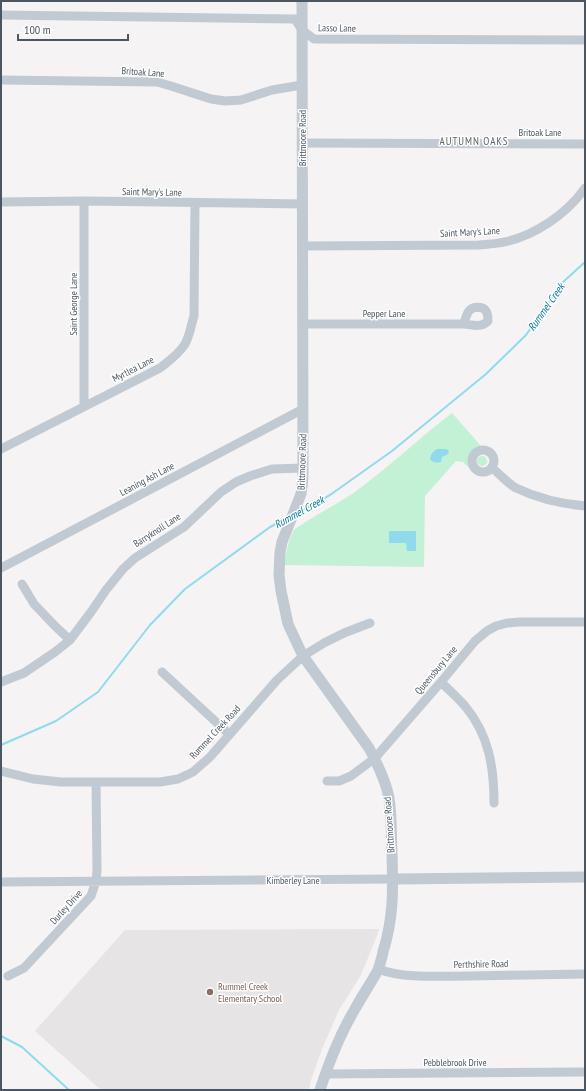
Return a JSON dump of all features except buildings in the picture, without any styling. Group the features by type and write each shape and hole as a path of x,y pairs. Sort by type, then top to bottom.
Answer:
{"street":[{"name":"Brittmoore Road","path":"302,1 303,478 301,494 282,542 280,552 280,580 283,604 288,624 303,656 369,748 375,758 382,776 389,798 393,879 391,921 378,969 354,1010 335,1050 320,1090"},
{"name":"Lasso Lane","path":"1,15 295,19 302,30 314,39 585,40"},
{"name":"Britoak Lane","path":"1,80 158,82 212,99 225,101 241,100 272,90 302,85"},
{"name":"Britoak Lane","path":"302,142 585,144"},
{"name":"Saint Mary's Lane","path":"303,246 479,245 504,242 529,234 548,224 565,210 585,188"},
{"name":"Saint Mary's Lane","path":"1,202 84,201 303,204"},
{"name":"Saint George Lane","path":"84,201 84,406"},
{"name":"Myrtlea Lane","path":"1,449 160,368 176,355 185,344 190,333 194,316 195,203"},
{"name":"Pepper Lane","path":"303,324 464,324"},
{"name":"Leaning Ash Lane","path":"1,568 303,409"},
{"name":"Barryknoll Lane","path":"1,682 24,673 70,640 123,569 135,558 184,527 221,492 236,482 250,476 272,470 303,468"},
{"path":"492,468 515,487 540,497 571,505 585,506"},
{"path":"22,584 34,604 70,640"},
{"name":"Queensbury Lane","path":"327,781 339,781 351,776 375,758 475,641 496,626 519,622 585,622"},
{"name":"Rummel Creek Road","path":"1,770 33,779 61,782 160,782 178,779 193,772 210,757 277,680 303,656 344,633 370,623"},
{"path":"162,672 229,734"},
{"path":"441,682 465,706 476,721 486,741 494,782 494,803"},
{"name":"Durley Drive","path":"8,976 24,968 91,896 96,881 97,870 96,782"},
{"name":"Kimberley Lane","path":"1,882 585,877"},
{"name":"Perthshire Road","path":"378,969 410,975 439,976 585,974"},
{"name":"Pebblebrook Drive","path":"326,1074 585,1072"}],"shaded area":[{"name":"Rummel Creek Elementary School","path":"379,929 361,975 339,1010 322,1049 309,1090 101,1090 35,1031 125,930"}],"green space":[{"path":"452,413 481,446 470,454 468,459 468,467 463,462 456,461 425,496 424,567 284,565 286,552 294,530 352,494"},
{"path":"480,456 484,456 486,457 486,465 480,466 477,463 477,459"}],"water":[{"path":"437,449 446,449 449,451 448,454 442,457 441,462 438,463 430,459 432,453"},
{"path":"389,531 416,531 416,551 407,551 406,543 389,543"}],"waterway":[{"name":"Rummel Creek","path":"299,512 330,495 392,451 486,374 526,335 562,283 585,262"},
{"name":"Rummel Creek","path":"1,745 56,721 98,692 150,625 185,589 270,527 286,519"},
{"name":"Rummel Creek","path":"1,1036 22,1047 69,1090"}],"place":[{"name":"Rummel Creek Elementary School","path":"210,992"}],"district":[{"name":"AUTUMN OAKS","path":"474,141"}]}
